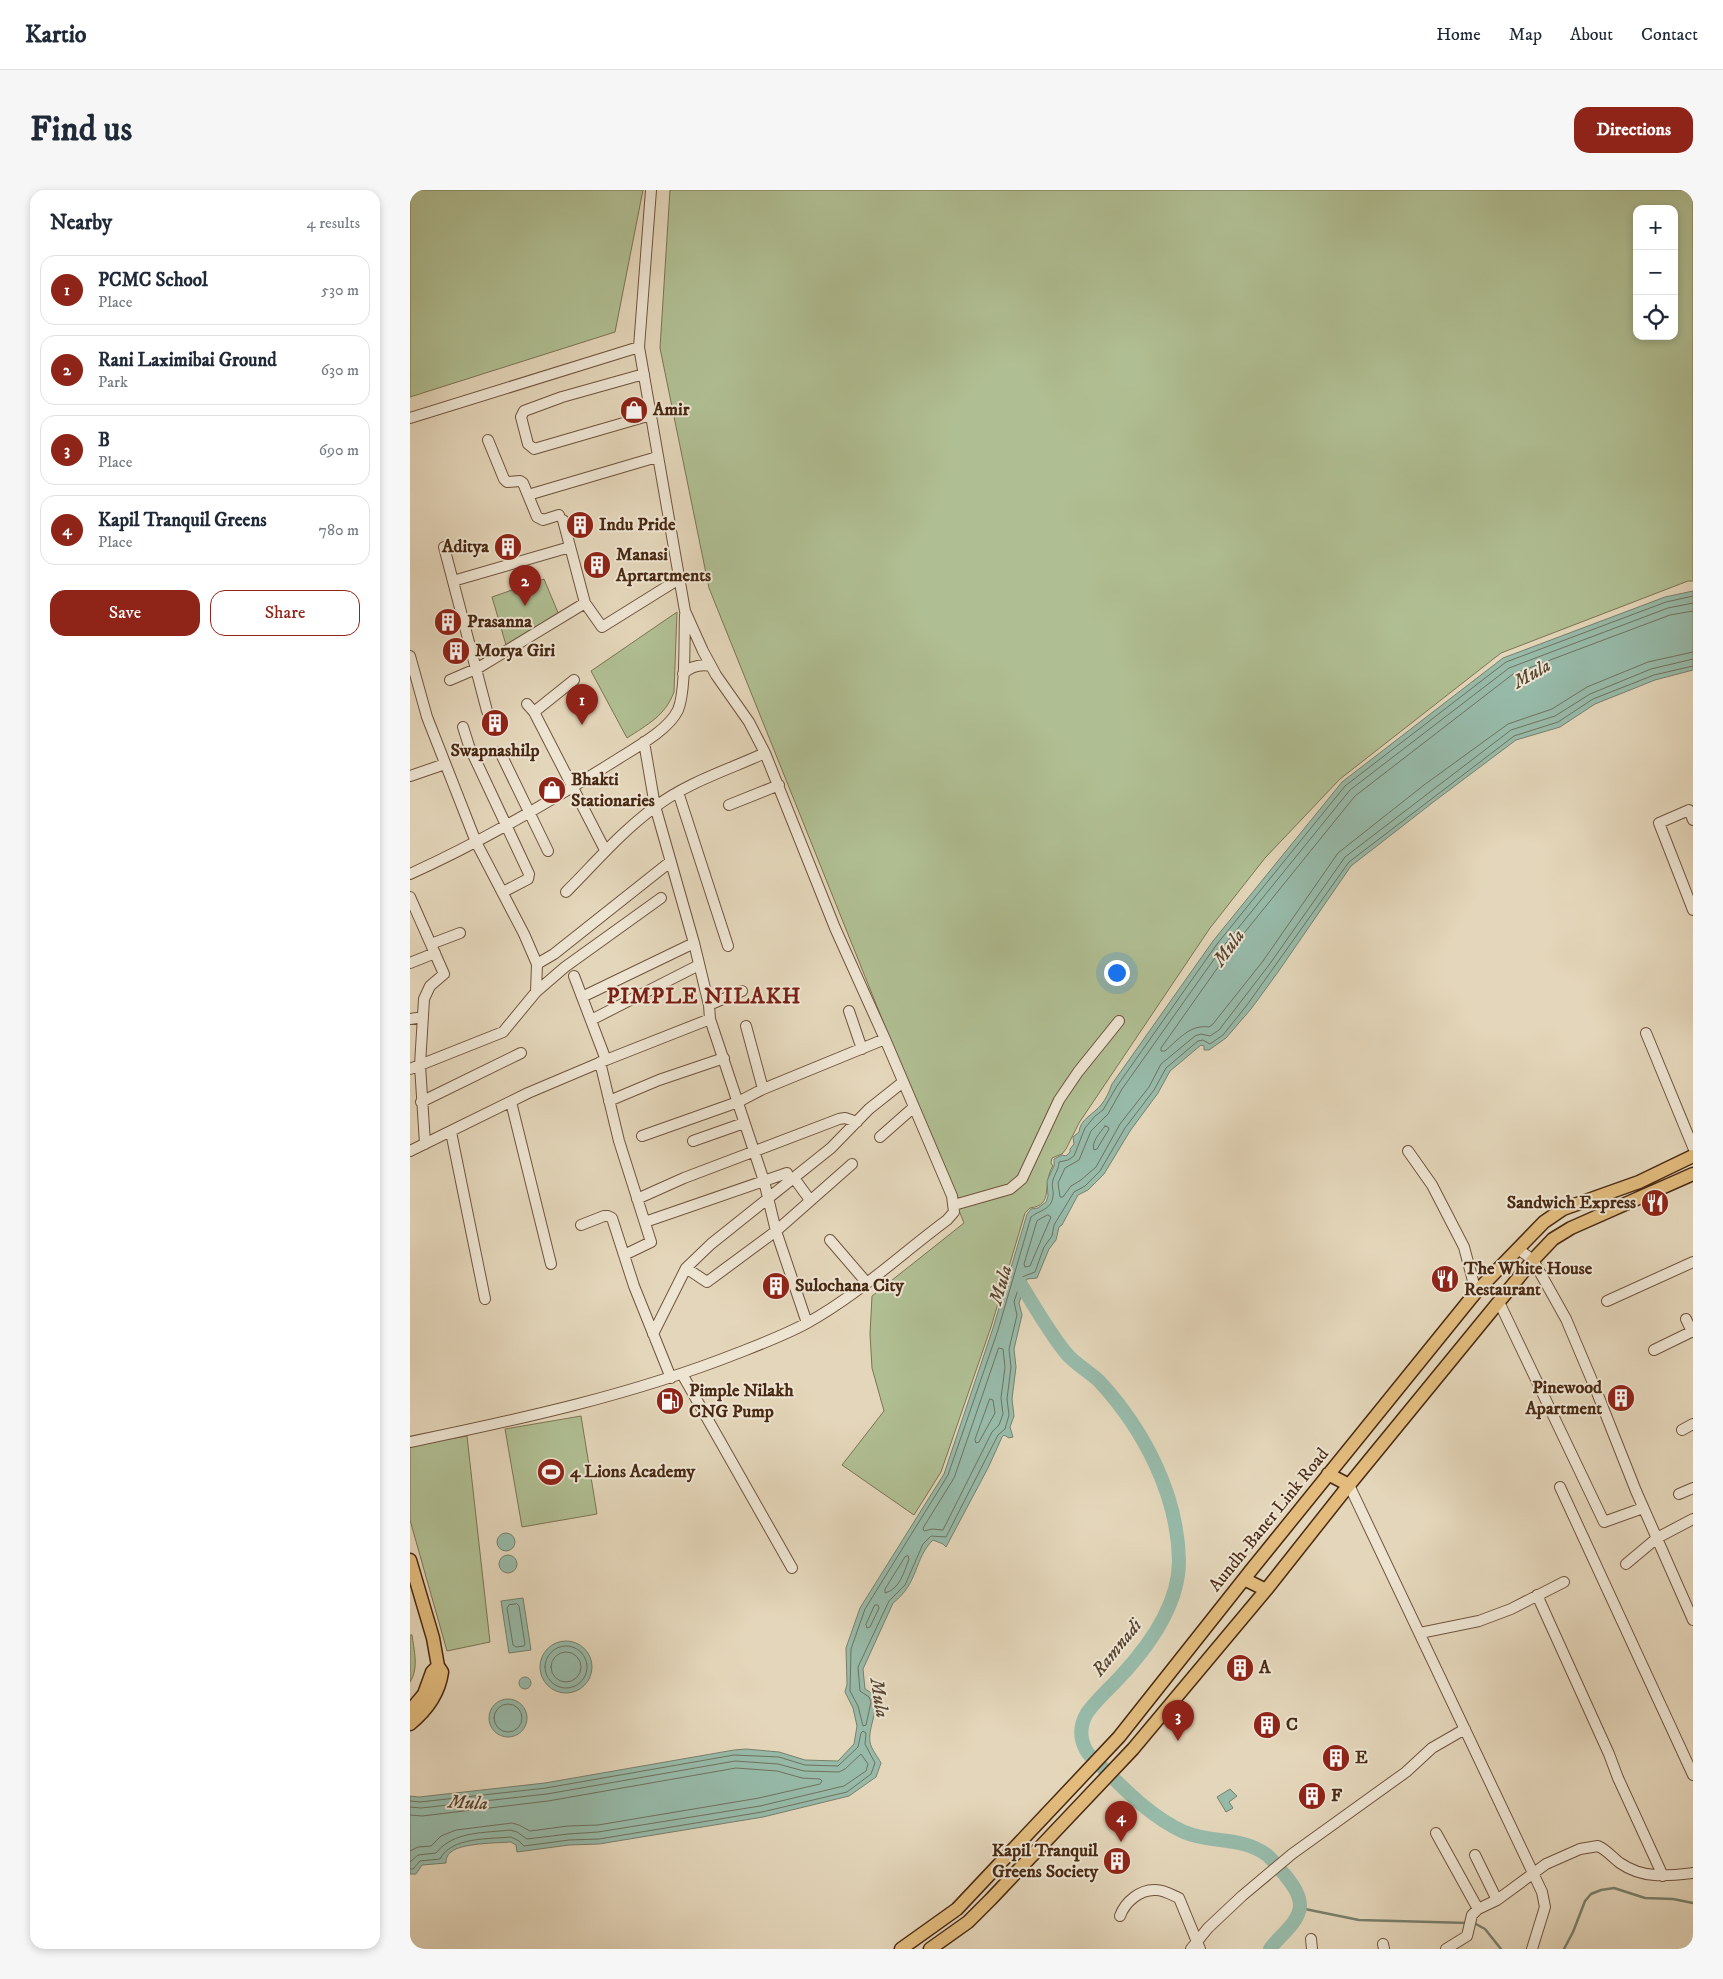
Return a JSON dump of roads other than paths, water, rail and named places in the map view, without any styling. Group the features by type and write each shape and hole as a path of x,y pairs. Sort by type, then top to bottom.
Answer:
{"main road":[{"name":"Aundh-Baner Link Road","path":"901,1949 957,1909 1119,1737 1328,1474 1476,1292 1544,1222 1563,1210 1639,1182 1693,1156"},
{"path":"930,1949 968,1922 1133,1749 1266,1590 1349,1485 1533,1260 1553,1239 1571,1228 1693,1174"},
{"path":"1328,1474 1349,1485"},
{"path":"410,1560 433,1638 438,1666 442,1672 438,1689 426,1708 410,1724"},
{"path":"1244,1579 1266,1590"},
{"path":"410,1711 424,1694 432,1672 438,1666"}],"street":[{"path":"410,874 507,826 572,788 659,731 673,718 678,710 681,701 683,674 685,611 639,347 651,190"},
{"path":"410,418 639,347"},
{"path":"644,374 562,397 524,411 521,417 528,444 534,448 651,414"},
{"path":"488,440 504,479 511,483 520,481 523,483 537,517 543,520 561,518 585,603 602,627 679,579"},
{"path":"528,495 657,457"},
{"path":"444,547 488,711"},
{"path":"453,581 570,547"},
{"path":"450,680 478,668 585,603"},
{"path":"410,1442 537,1414 671,1378 753,1347 807,1323 852,1295 947,1220 954,1212 952,1196 835,928 766,753 749,722 711,666 685,611"},
{"path":"410,656 427,717 476,842 503,892 537,964 536,992"},
{"path":"683,674 688,669 696,666 711,666"},
{"path":"574,680 530,708 604,850"},
{"path":"463,727 469,746 530,877 503,892"},
{"path":"644,742 655,806 694,943 710,1005 710,1019 764,1181 776,1231 807,1323"},
{"path":"500,752 548,850"},
{"path":"566,892 604,850 655,806 678,792 766,753"},
{"path":"410,776 445,764"},
{"path":"729,805 779,786"},
{"path":"678,792 728,946"},
{"path":"1693,820 1688,810 1659,823 1693,910"},
{"path":"537,964 554,954 670,862"},
{"path":"415,1067 504,1032 536,992 565,967 661,898"},
{"path":"410,899 444,974 430,986 424,998 415,1067 425,1144"},
{"path":"410,963 460,933"},
{"path":"582,997 694,943"},
{"path":"591,1020 699,966"},
{"path":"574,976 591,1020 603,1061 609,1100 619,1141 652,1242 624,1255"},
{"path":"710,1005 742,991"},
{"path":"849,1011 862,1049"},
{"path":"410,1019 423,1017"},
{"path":"410,1151 511,1102 603,1061 710,1019"},
{"path":"954,1205 1010,1189 1022,1179 1059,1100 1078,1072 1119,1020"},
{"path":"746,1026 763,1090"},
{"path":"1646,1033 1693,1147"},
{"path":"642,1136 738,1102 885,1039"},
{"path":"421,1102 521,1053"},
{"path":"609,1100 659,1080 724,1058"},
{"path":"653,1334 686,1268 711,1244 768,1200 791,1176 831,1148 857,1122 903,1082"},
{"path":"511,1102 551,1264"},
{"path":"880,1138 914,1107"},
{"path":"637,1199 684,1178 839,1119 845,1118 857,1122"},
{"path":"693,1141 744,1123"},
{"path":"451,1132 485,1299"},
{"path":"1408,1151 1432,1185 1464,1247 1476,1292"},
{"path":"686,1268 707,1282 776,1231 852,1164"},
{"path":"645,1222 764,1181 791,1176"},
{"path":"791,1176 810,1200"},
{"path":"581,1225 604,1216 610,1216 634,1286 671,1378"},
{"path":"830,1240 867,1283"},
{"path":"1518,1250 1533,1260 1569,1326 1643,1508 1693,1620"},
{"path":"1607,1301 1693,1262"},
{"path":"1499,1302 1604,1522 1643,1508"},
{"path":"1654,1350 1692,1331 1686,1319"},
{"path":"682,1374 792,1568"},
{"path":"1682,1430 1693,1424"},
{"path":"1349,1485 1542,1892 1545,1907 1532,1949"},
{"path":"1560,1486 1693,1775"},
{"path":"1679,1494 1693,1488"},
{"path":"1626,1564 1657,1538 1693,1519"},
{"path":"1420,1633 1479,1621 1511,1609 1564,1582"},
{"path":"1537,1595 1618,1778 1664,1876"},
{"path":"1196,1947 1208,1928 1242,1896 1292,1854 1406,1772 1432,1748 1466,1729"},
{"path":"1436,1833 1475,1912"},
{"path":"1446,1949 1467,1936 1475,1912 1497,1900 1533,1871 1580,1849 1598,1846 1632,1870 1664,1876 1693,1873"},
{"path":"1475,1855 1497,1900"},
{"path":"1120,1916 1123,1907 1128,1901 1143,1892 1156,1890 1170,1894 1179,1898 1196,1947"}],"water":[{"name":"Mula","path":"1693,591 1693,670 1655,680 1595,704 1560,727 1516,740 1351,866 1251,1009 1226,1038 1209,1050 1204,1050 1204,1046 1201,1045 1170,1071 1158,1093 1130,1131 1104,1174 1088,1190 1078,1195 1062,1225 1059,1227 1056,1240 1049,1249 1037,1278 1027,1279 1019,1303 1022,1315 1014,1349 1016,1367 1012,1399 1014,1416 1010,1427 1013,1437 1009,1438 1004,1435 1002,1437 988,1468 946,1547 933,1540 927,1547 908,1587 893,1603 863,1669 865,1689 875,1699 875,1713 870,1742 881,1763 876,1777 849,1796 763,1817 599,1844 569,1845 517,1852 516,1845 511,1842 471,1845 451,1852 447,1857 446,1863 422,1865 416,1874 410,1874 410,1796 419,1797 545,1783 746,1749 779,1752 805,1760 838,1761 854,1744 857,1726 853,1708 845,1692 847,1684 846,1648 860,1608 944,1474 993,1328 1027,1214 1031,1209 1038,1208 1046,1202 1048,1196 1047,1181 1054,1166 1054,1159 1062,1155 1066,1156 1070,1152 1074,1144 1073,1137 1079,1132 1080,1127 1088,1117 1103,1103 1112,1084 1213,941 1342,782 1503,658 1665,597"},
{"path":"502,1533 510,1533 515,1538 513,1549 502,1551 497,1546 497,1538"},
{"path":"504,1555 512,1555 517,1560 515,1571 504,1573 499,1568 499,1560"},
{"path":"523,1598 531,1650 509,1653 501,1601"},
{"path":"561,1641 571,1641 585,1648 592,1662 592,1672 585,1686 571,1693 561,1693 551,1689 544,1682 540,1672 540,1662 544,1652 551,1645"},
{"path":"523,1677 527,1677 531,1683 527,1689 523,1689 519,1685 519,1681"},
{"path":"508,1699 515,1700 521,1705 526,1711 526,1725 521,1731 515,1736 508,1737 501,1736 495,1731 490,1725 489,1718 490,1711 495,1705 501,1700"},
{"path":"1230,1789 1237,1796 1229,1802 1233,1808 1226,1812 1217,1797"}],"waterway":[{"name":"Ramnadi","path":"1020,1283 1066,1353 1100,1382 1131,1421 1156,1465 1165,1488 1177,1536 1178,1577 1168,1608 1151,1638 1131,1665 1087,1713 1081,1731 1082,1740 1092,1758 1131,1795 1151,1812 1173,1826 1195,1836 1247,1845 1257,1849 1272,1860 1295,1889 1299,1897 1300,1906 1299,1912 1292,1924 1270,1949"},
{"path":"1564,1949 1585,1901 1591,1894 1601,1890 1614,1888 1645,1898 1673,1899 1693,1903"},
{"path":"1300,1908 1359,1920 1468,1923"},
{"path":"1474,1923 1485,1929 1501,1949"}],"place":[{"name":"Amir","path":"634,410"},
{"name":"Indu Pride","path":"580,525"},
{"name":"Aditya","path":"508,547"},
{"name":"Manasi Aprtartments","path":"597,565"},
{"name":"Rani Laximibai Ground","path":"525,606"},
{"name":"Prasanna","path":"448,622"},
{"name":"Morya Giri","path":"456,651"},
{"name":"Swapnashilp","path":"495,723"},
{"name":"PCMC School","path":"582,725"},
{"name":"Bhakti Stationaries","path":"552,790"},
{"name":"Sandwich Express","path":"1655,1203"},
{"name":"The White House Restaurant","path":"1445,1279"},
{"name":"Sulochana City","path":"776,1286"},
{"name":"Pinewood Apartment","path":"1621,1398"},
{"name":"Pimple Nilakh CNG Pump","path":"670,1401"},
{"name":"4 Lions Academy","path":"551,1472"},
{"name":"A","path":"1240,1668"},
{"name":"C","path":"1267,1725"},
{"name":"B","path":"1178,1741"},
{"name":"E","path":"1336,1758"},
{"name":"F","path":"1312,1796"},
{"name":"Kapil Tranquil Greens","path":"1121,1842"},
{"name":"Kapil Tranquil Greens Society","path":"1117,1861"}],"district":[{"name":"PIMPLE NILAKH","path":"704,996"}]}
